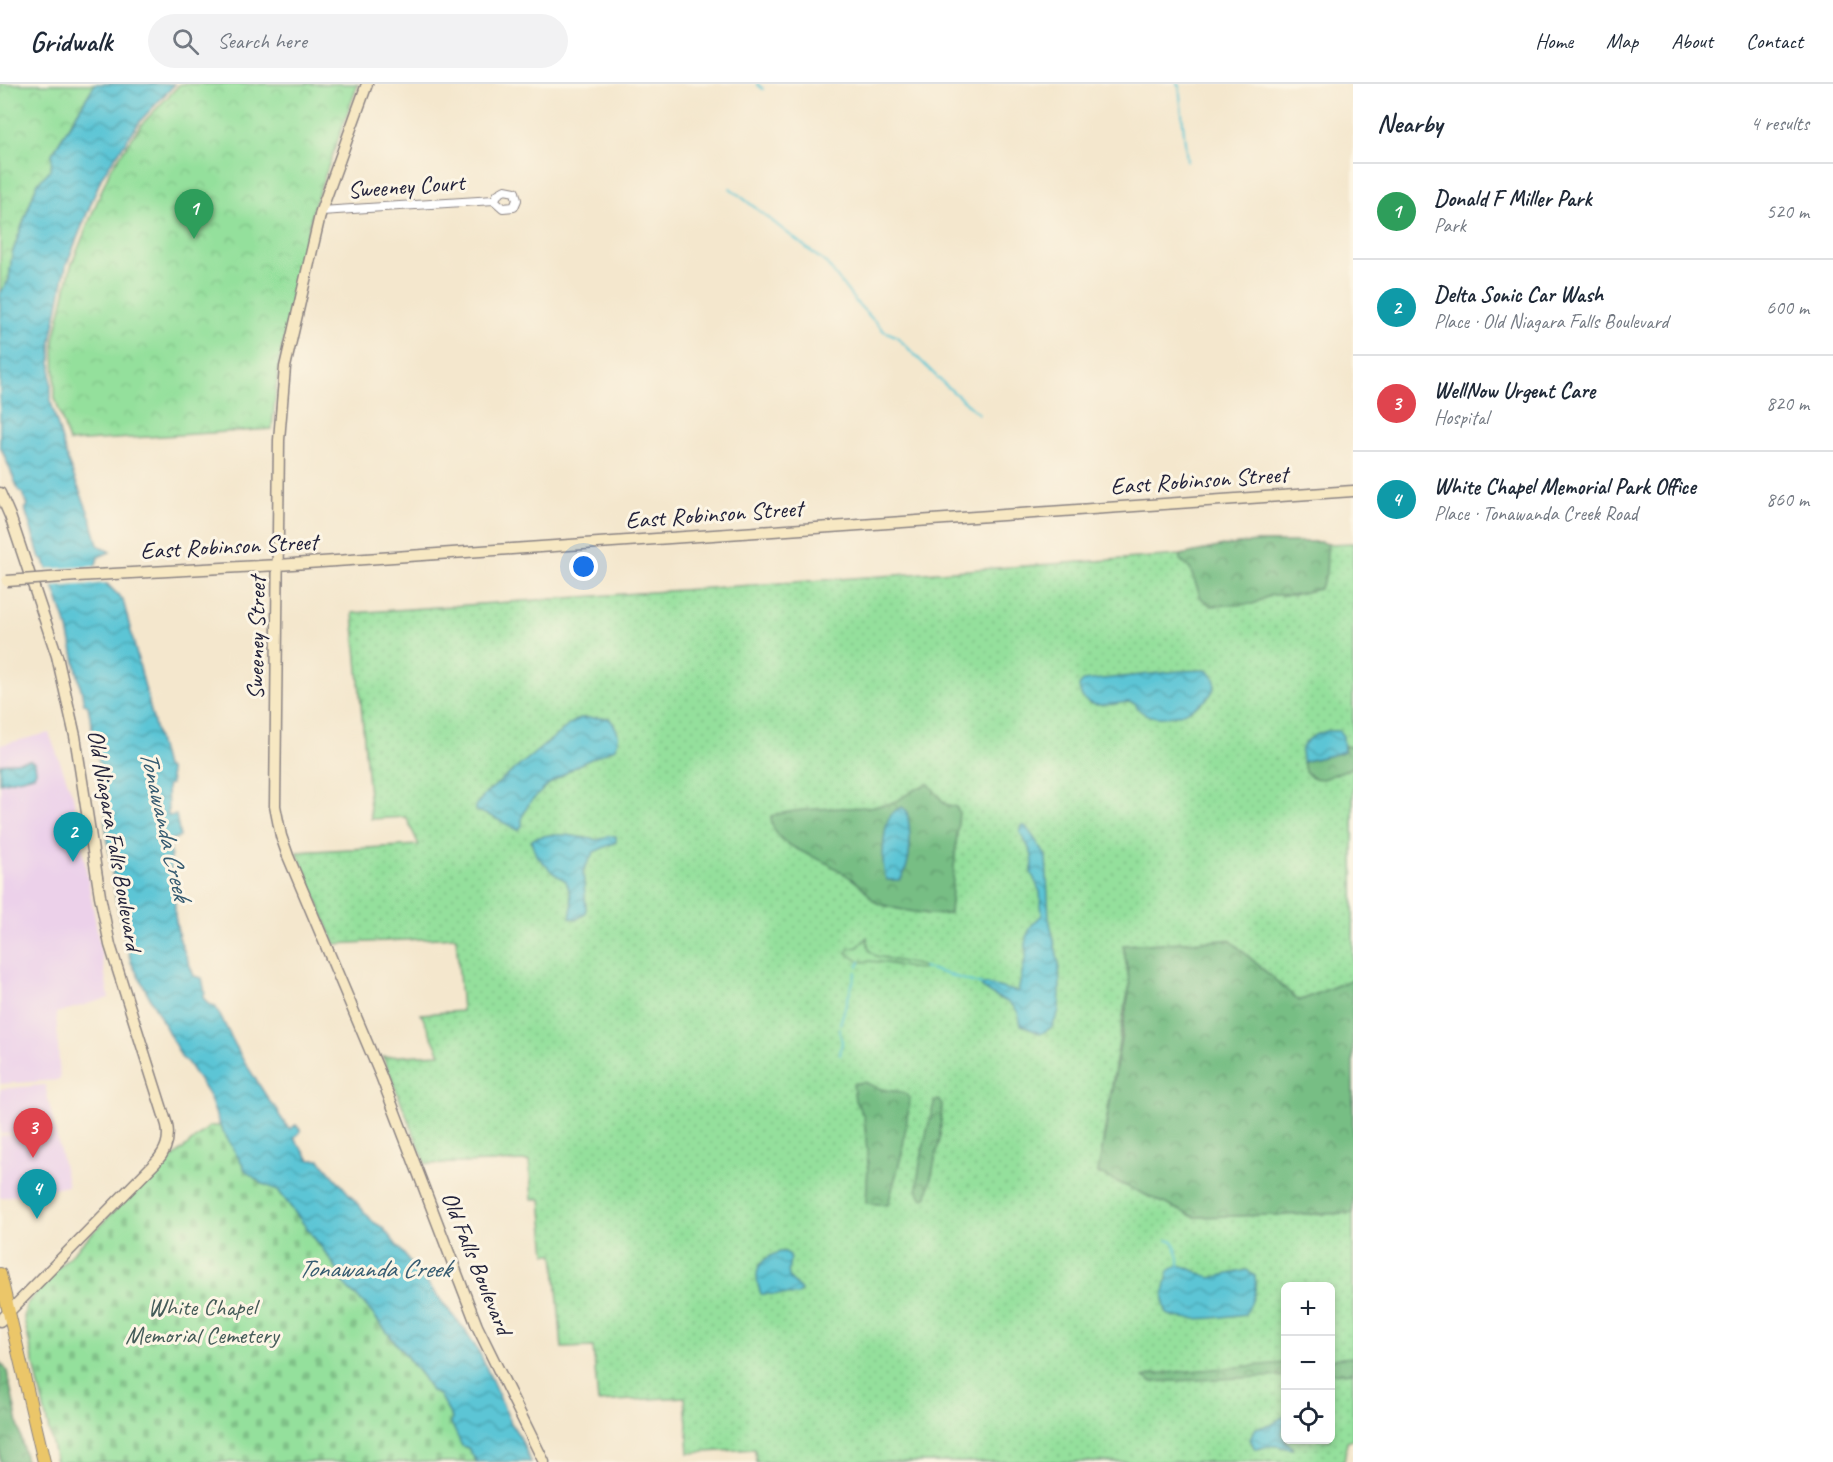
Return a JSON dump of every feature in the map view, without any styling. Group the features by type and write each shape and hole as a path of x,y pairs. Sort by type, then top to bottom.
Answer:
{"main road":[{"path":"0,1275 4,1316 44,1462"}],"street":[{"name":"Sweeney Street","path":"367,84 321,211 285,366 279,440 275,806 288,856 381,1076"},
{"name":"Sweeney Court","path":"321,211 494,200"},
{"name":"East Robinson Street","path":"4,581 278,565 1353,491"},
{"name":"Old Niagara Falls Boulevard","path":"0,493 10,516 57,656 77,746 100,896 110,945 169,1133 168,1143 160,1157 4,1316"},
{"name":"Old Falls Boulevard","path":"381,1076 477,1326 544,1462"}],"shaded area":[{"path":"49,733 73,796 109,998 56,1013 60,1080 0,1084 0,745"},
{"path":"45,1085 68,1186 0,1198 0,1136 53,1131 0,1134 0,1089"}],"green space":[{"path":"0,84 95,84 52,154 52,169 37,184 12,254 9,280 0,293"},
{"path":"180,84 358,84 313,209 279,362 272,429 69,442 55,398 54,340 71,266 110,170 141,125"},
{"path":"1256,542 1353,543 1353,979 1299,1001 1230,940 1123,945 1130,985 1098,1173 1194,1217 1353,1213 1353,1439 1347,1441 1344,1462 756,1462 755,1449 689,1453 685,1397 598,1402 593,1347 562,1348 554,1254 546,1254 541,1199 532,1199 529,1161 426,1164 383,1057 440,1054 421,1014 462,1011 456,937 335,944 297,852 419,845 406,817 371,819 353,613 1180,555"},
{"path":"1256,542 1328,544 1326,572 1319,589 1293,595 1271,595 1253,604 1211,606 1201,598 1190,569 1180,560 1180,555"},
{"path":"1344,746 1353,747 1353,767 1323,779 1312,778 1305,771 1303,762 1339,753 1344,751"},
{"path":"929,784 945,804 956,807 959,812 950,913 912,912 880,904 847,875 786,842 773,827 771,816 798,810 883,805"},
{"path":"867,937 869,950 876,956 921,966 922,969 876,961 860,962 847,953 848,949 858,947"},
{"path":"1230,940 1299,1001 1353,979 1353,1213 1194,1217 1098,1173 1130,985 1123,945"},
{"path":"863,1082 884,1090 903,1092 910,1098 902,1153 888,1205 866,1203 868,1165 864,1116 855,1101 853,1084"},
{"path":"938,1100 942,1104 940,1138 927,1196 924,1199 918,1192 918,1175 933,1107 935,1101"},
{"name":"White Chapel Memorial Cemetery","path":"210,1126 220,1126 261,1183 278,1190 331,1260 348,1289 363,1302 423,1377 431,1391 439,1395 452,1418 462,1446 468,1448 477,1462 56,1462 24,1319 26,1305 54,1272 133,1192"},
{"path":"1353,1357 1353,1372 1335,1374 1335,1359"},
{"path":"0,1361 7,1371 26,1462 0,1462"},
{"path":"1281,1363 1281,1376 1151,1382 1143,1377 1154,1374"}],"water":[{"name":"Tonawanda Creek","path":"95,84 175,84 141,120 102,176 66,266 51,341 51,402 68,462 91,519 98,545 110,552 98,557 94,571 123,600 165,767 169,769 171,784 167,785 168,816 176,815 180,837 170,840 175,916 179,938 194,976 202,978 205,993 203,997 208,1004 215,1006 242,1058 289,1129 296,1125 301,1131 294,1138 310,1160 320,1160 373,1222 382,1227 465,1330 480,1354 531,1462 477,1462 468,1448 462,1446 451,1423 452,1418 439,1395 431,1391 423,1377 363,1302 348,1289 331,1260 278,1190 261,1183 246,1171 220,1126 209,1096 188,1063 182,1058 131,962 116,899 105,820 106,801 88,706 84,703 68,629 44,560 40,558 25,509 28,505 19,491 0,445 0,293 9,280 12,254 37,184 51,169 52,154"},
{"path":"1206,670 1214,680 1213,690 1205,700 1192,709 1176,715 1159,717 1145,714 1135,704 1129,702 1105,705 1090,703 1081,695 1079,686 1083,681"},
{"path":"580,718 609,718 618,732 615,748 578,765 549,784 530,802 522,817 522,826 518,830 476,811 476,805 485,794"},
{"path":"1327,731 1339,731 1343,736 1344,751 1303,762 1302,750 1307,741"},
{"path":"30,760 35,763 34,775 0,783 0,764"},
{"path":"902,807 907,811 910,837 909,856 900,880 887,880 883,858 886,828 892,814"},
{"path":"1022,826 1028,829 1046,856 1049,918 1059,964 1059,1011 1052,1027 1041,1034 1021,1025 1018,1013 1010,1003 989,993 981,986 986,984 1018,992 1026,955 1026,937 1032,925 1042,915 1040,892 1031,872 1032,856 1020,832"},
{"path":"549,835 567,835 598,840 616,836 616,842 594,852 583,871 586,908 585,914 577,919 570,918 572,906 566,881 553,873 536,855 531,841"},
{"path":"780,1252 790,1255 788,1274 801,1291 798,1295 761,1294 757,1279 759,1267 766,1258"},
{"path":"1178,1265 1210,1278 1247,1270 1255,1276 1255,1291 1245,1314 1194,1319 1167,1314 1164,1298 1166,1282 1169,1271"},
{"path":"1281,1418 1281,1444 1289,1444 1292,1449 1267,1446 1255,1449 1250,1439 1256,1428 1271,1425"}],"pier":[{"path":"99,566 97,570 109,583 50,587 44,569"}],"waterway":[{"path":"757,84 763,89"},
{"path":"1177,84 1187,161"},
{"path":"730,188 827,264 855,301 884,331 896,336 943,383 979,414"},
{"path":"858,966 860,962"},
{"path":"923,967 982,985"},
{"path":"840,1024 856,972"},
{"path":"839,1028 842,1042 840,1055"},
{"path":"1167,1240 1174,1242 1179,1266"}],"place":[{"name":"Donald F Miller Park","path":"194,239"},
{"name":"Delta Sonic Car Wash","path":"73,862"},
{"name":"WellNow Urgent Care","path":"33,1158"},
{"name":"White Chapel Memorial Park Office","path":"37,1219"}]}
